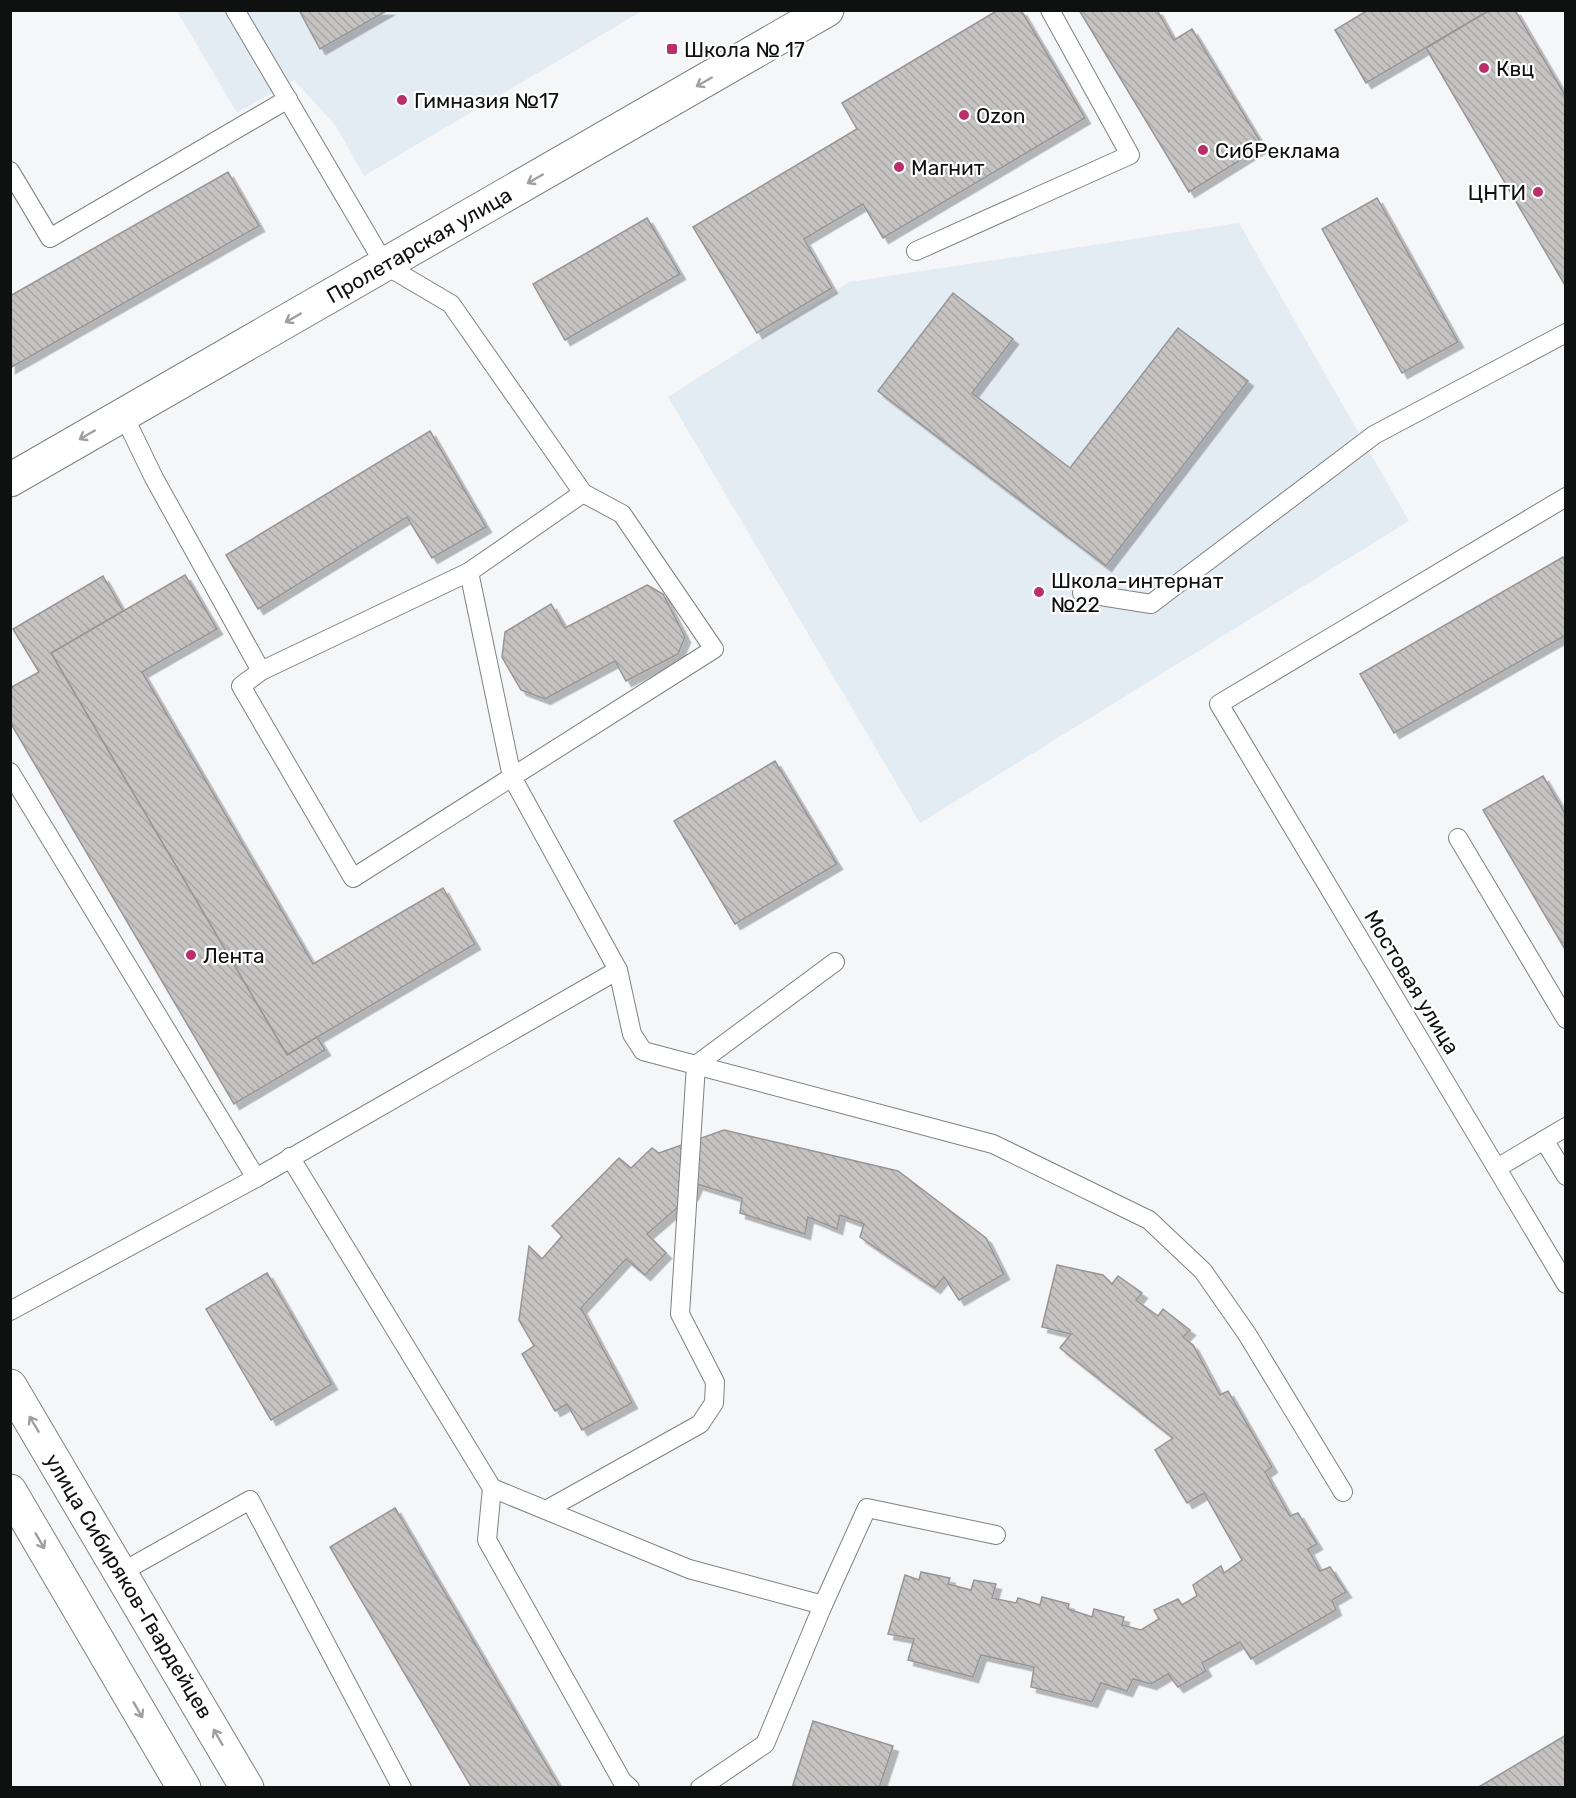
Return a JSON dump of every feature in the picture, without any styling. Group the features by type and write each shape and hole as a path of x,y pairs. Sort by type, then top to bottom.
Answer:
{"street":[{"name":"Пролетарская улица","path":"10,480 385,265 816,13"},
{"name":"улица Сибиряков-Гвардейцев","path":"10,1386 248,1788"},
{"path":"10,1491 184,1788"}],"lane":[{"path":"235,10 385,265 451,303 583,493 622,514 714,649 352,878 241,686 261,671 469,572 583,493"},
{"path":"916,251 1130,155 1050,10"},
{"path":"10,171 50,238 288,99"},
{"path":"1082,593 1151,604 1374,435 1566,333"},
{"path":"123,414 154,478 261,671"},
{"name":"Мостовая улица","path":"1566,498 1219,704 1566,1284"},
{"path":"469,572 512,777 618,970 632,1034 643,1051 993,1144 1149,1220 1203,1271 1247,1334 1343,1492"},
{"path":"10,772 256,1178"},
{"path":"1458,838 1566,1019"},
{"path":"546,1510 700,1424 714,1403 715,1382 680,1314 696,1065 835,962"},
{"path":"10,1311 256,1178 618,970"},
{"path":"1497,1168 1566,1127"},
{"path":"1544,1140 1566,1176"},
{"path":"290,1157 492,1488 689,1569 823,1605"},
{"path":"492,1488 487,1540 622,1781 630,1788"},
{"path":"122,1572 250,1500 402,1788"},
{"path":"700,1788 765,1744 823,1605 867,1508 996,1535"}],"shaded area":[{"name":"Гимназия №17","path":"177,11 642,11 364,176 336,126 294,80 237,113"},
{"name":"Школа-интернат №22","path":"1239,223 1409,521 920,823 668,397 849,282"}],"building":[{"path":"299,10 388,10 320,49"},
{"name":"Магнит","path":"998,10 1021,10 1085,118 883,238 863,204 804,239 832,288 757,333 693,227 857,129 842,103"},
{"path":"1079,10 1157,10 1174,40 1192,29 1263,146 1189,192"},
{"path":"1368,10 1490,10 1366,83 1335,30"},
{"name":"ЦНТИ","path":"1490,10 1515,10 1566,97 1566,287 1426,48"},
{"path":"228,172 259,226 10,368 10,296"},
{"path":"1377,198 1458,342 1402,373 1322,229"},
{"path":"647,218 680,274 565,340 533,284"},
{"path":"953,293 1013,339 972,393 1070,468 1178,328 1248,381 1106,566 878,391"},
{"path":"430,431 486,527 432,558 407,517 258,609 226,555"},
{"path":"1563,557 1566,561 1566,635 1394,733 1360,674"},
{"path":"185,575 217,629 142,672 313,964 443,888 475,944 287,1055 51,653"},
{"path":"103,576 123,611 51,653 287,1055 317,1037 325,1050 234,1104 10,722 10,688 39,672 13,629"},
{"path":"647,585 663,594 685,637 678,654 626,681 615,661 545,699 521,690 502,657 505,632 551,604 565,628"},
{"path":"775,761 837,864 735,924 674,821"},
{"path":"1543,776 1566,815 1566,951 1483,810"},
{"path":"724,1130 898,1171 986,1238 1004,1274 959,1300 944,1277 935,1288 860,1237 864,1224 840,1215 837,1229 808,1217 805,1234 740,1213 742,1198 697,1184 693,1194 647,1234 666,1253 645,1275 626,1259 581,1308 632,1403 582,1430 567,1404 555,1411 522,1354 534,1346 519,1320 529,1246 542,1259 562,1236 552,1226 619,1158 631,1168 652,1148 659,1153"},
{"path":"1057,1265 1103,1275 1112,1284 1118,1276 1142,1293 1136,1300 1158,1316 1163,1309 1190,1330 1183,1337 1193,1345 1220,1395 1228,1391 1272,1467 1265,1472 1290,1516 1298,1513 1317,1544 1308,1549 1320,1571 1330,1567 1346,1592 1332,1600 1336,1610 1251,1659 1240,1642 1202,1663 1206,1671 1178,1687 1168,1674 1151,1684 1133,1679 1127,1691 1101,1683 1092,1702 1031,1687 1034,1667 981,1655 973,1677 908,1660 914,1639 888,1634 905,1575 919,1580 921,1572 950,1578 948,1584 971,1590 974,1580 996,1584 992,1598 1016,1603 1018,1598 1040,1605 1042,1597 1069,1604 1068,1609 1092,1617 1094,1609 1124,1617 1122,1625 1141,1630 1159,1619 1154,1610 1178,1599 1182,1605 1197,1596 1193,1585 1221,1566 1224,1573 1242,1560 1204,1493 1187,1503 1155,1450 1173,1438 1060,1348 1071,1334 1042,1327"},
{"path":"267,1273 332,1384 271,1420 206,1309"},
{"path":"395,1508 560,1788 472,1788 330,1547"},
{"path":"813,1721 893,1746 879,1788 792,1788"},
{"path":"1566,1735 1566,1788 1477,1788"}],"place":[{"name":"Школа № 17","path":"672,49"},
{"name":"Квц","path":"1484,68"},
{"name":"Гимназия №17","path":"402,100"},
{"name":"Ozon","path":"964,115"},
{"name":"СибРеклама","path":"1203,150"},
{"name":"Магнит","path":"899,167"},
{"name":"ЦНТИ","path":"1538,192"},
{"name":"Школа-интернат №22","path":"1039,592"},
{"name":"Лента","path":"191,955"}]}
